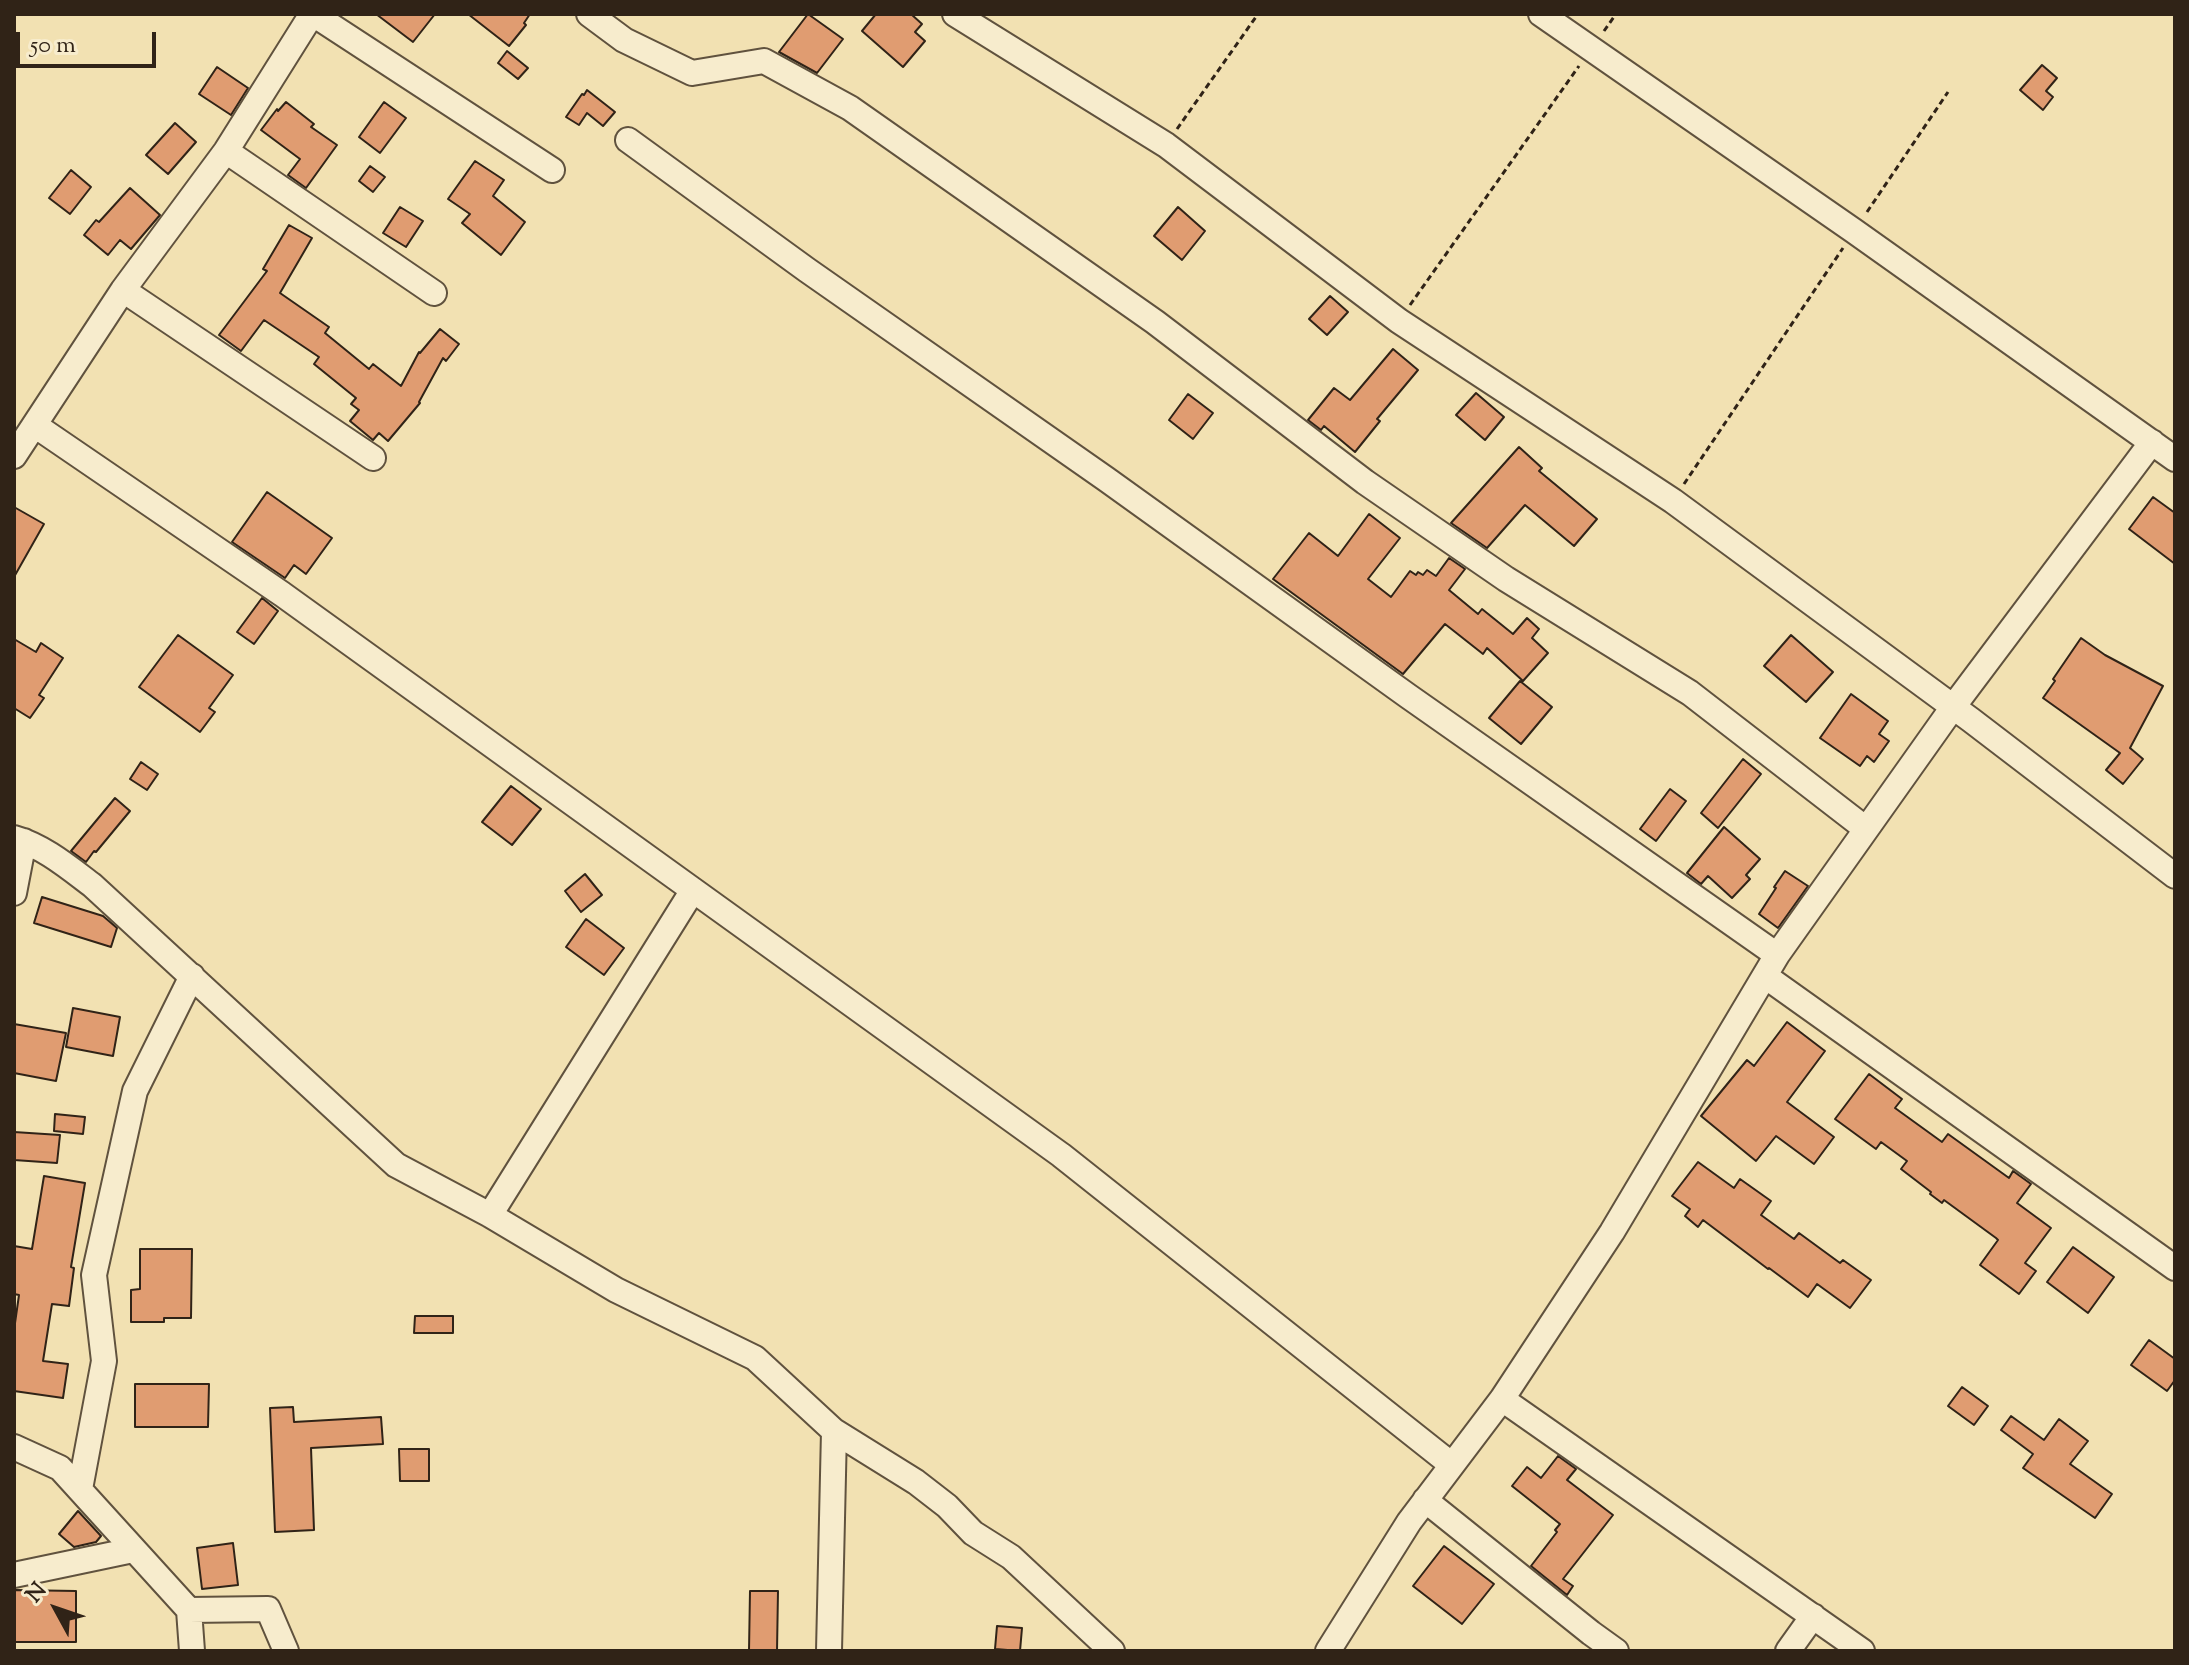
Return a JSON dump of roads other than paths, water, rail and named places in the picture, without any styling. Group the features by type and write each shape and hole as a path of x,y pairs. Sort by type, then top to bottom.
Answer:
{"street":[{"path":"14,456 123,290 226,151 312,14 552,170"},
{"path":"589,14 624,40 692,73 764,61 850,108 1155,322 1365,482 1506,579 1690,693 1866,829"},
{"path":"955,14 1166,145 1399,321 1673,501 1953,707 2175,876"},
{"path":"1541,14 2175,459"},
{"path":"628,140 1408,696 2175,1268"},
{"path":"226,151 434,293"},
{"path":"123,290 373,458"},
{"path":"36,426 282,594 1061,1155 1452,1465"},
{"path":"1328,1651 1409,1522 1502,1399 1612,1232 1771,965 1953,707 2152,442"},
{"path":"14,893 19,840 61,861 92,885 396,1165 490,1215 616,1290 755,1358 834,1431 916,1482 947,1506 973,1533 1011,1557 1112,1651"},
{"path":"490,1215 693,890"},
{"path":"80,1489 104,1361 94,1275 135,1091 192,976"},
{"path":"1502,1399 1862,1651"},
{"path":"829,1651 834,1431"},
{"path":"14,1447 60,1468 189,1610 192,1651"},
{"path":"1425,1500 1585,1642 1616,1651"},
{"path":"14,1575 133,1550"},
{"path":"189,1610 268,1609 286,1651"},
{"path":"1788,1651 1813,1616"}]}
